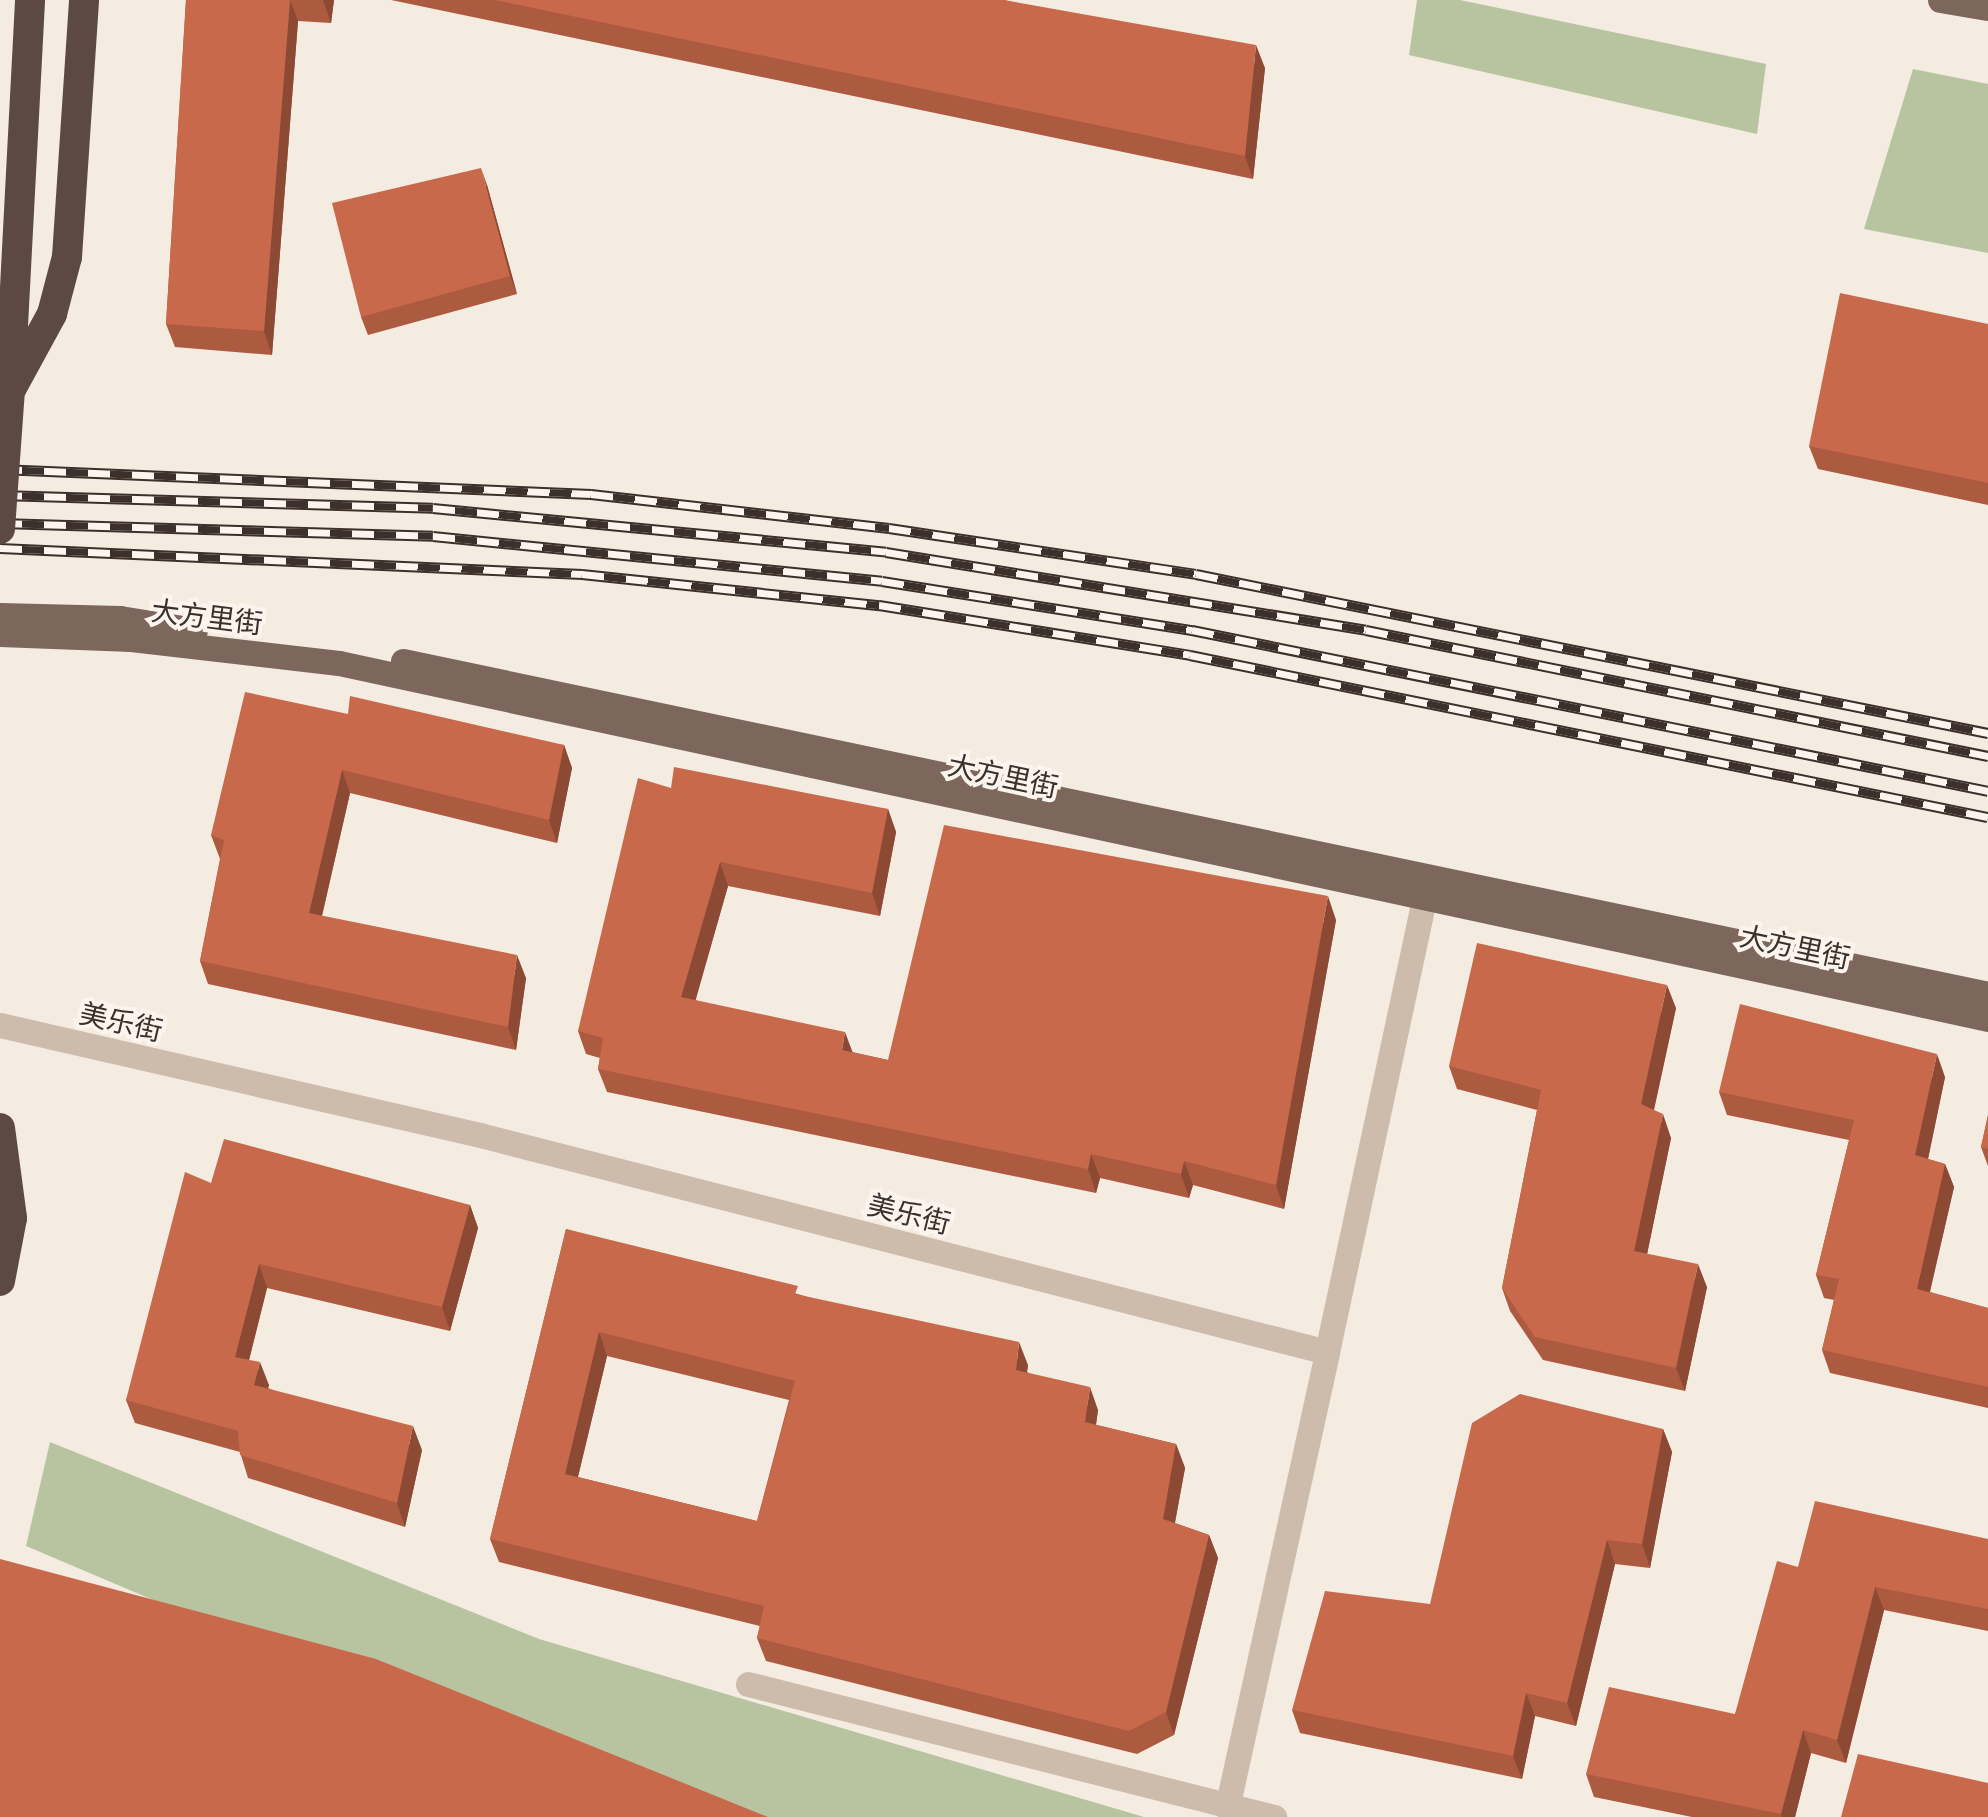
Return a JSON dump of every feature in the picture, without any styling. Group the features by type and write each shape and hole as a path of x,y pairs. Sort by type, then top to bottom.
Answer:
{"highway":[{"path":"0,529 30,0"},
{"path":"10,391 52,314 67,257 84,0"},
{"path":"0,1128 12,1218 0,1281"}],"main road":[{"path":"1940,0 1988,8"},
{"name":"大方里街","path":"0,614 120,618 459,670 1427,886 1988,1019"},
{"name":"大方里街","path":"0,634 131,639 339,664 1427,886 1988,994"}],"street":[{"path":"1226,1808 1427,886"},
{"name":"美乐街","path":"0,1025 480,1135 1327,1352"},
{"path":"748,1684 1226,1808 1274,1817"}],"green space":[{"path":"1417,0 1460,0 1766,64 1757,134 1409,55"},
{"path":"1913,69 1988,84 1988,253 1864,229"},
{"path":"50,1442 539,1639 1144,1817 764,1817 205,1622 26,1546"}],"building":[{"path":"186,0 290,0 264,331 166,324"},
{"path":"495,0 1004,0 1256,45 1245,156"},
{"path":"481,168 510,276 361,317 332,203"},
{"path":"1840,293 1988,324 1988,483 1809,446"},
{"path":"245,692 348,714 350,696 564,745 549,820 342,770 309,913 517,955 508,1027 200,961 224,840 211,835"},
{"path":"674,767 888,809 872,893 720,862 681,997 845,1032 842,1050 888,1060 944,825 1328,896 1276,1185 1184,1161 1181,1174 1091,1154 1088,1169 598,1069 603,1038 578,1031 638,778 671,788"},
{"path":"1477,943 1667,985 1641,1104 1663,1114 1634,1251 1698,1264 1676,1368 1535,1337 1502,1288 1541,1090 1449,1066"},
{"path":"1740,1004 1937,1054 1915,1155 1945,1164 1917,1289 1988,1308 1988,1387 1822,1350 1839,1279 1816,1275 1854,1120 1719,1092"},
{"path":"1988,1115 1988,1149 1981,1147"},
{"path":"224,1139 470,1205 442,1307 259,1264 235,1357 260,1362 254,1385 413,1426 397,1503 240,1455 238,1431 126,1400 185,1172 211,1183"},
{"path":"566,1229 798,1286 795,1294 1019,1342 1016,1370 1090,1387 1085,1422 1176,1444 1163,1519 1209,1535 1166,1712 1129,1731 757,1638 764,1606 490,1539","holes":["599,1332 795,1381 757,1521 565,1474"]},
{"path":"1520,1394 1663,1429 1642,1544 1607,1540 1567,1703 1526,1693 1513,1756 1292,1710 1325,1591 1430,1604 1472,1423"},
{"path":"1815,1501 1988,1539 1988,1609 1875,1587 1837,1740 1803,1730 1781,1814 1586,1774 1609,1687 1735,1714 1777,1561 1798,1567"},
{"path":"0,1559 376,1659 768,1817 0,1817"},
{"path":"1858,1754 1988,1783 1988,1817 1841,1817"}],"railway":[{"path":"0,469 591,494 889,528 1196,574 1988,733"},
{"path":"0,495 433,508 886,552 1366,630 1988,756"},
{"path":"0,523 433,536 882,581 1192,630 1988,791"},
{"path":"0,548 582,574 879,605 1190,655 1988,817"}]}
